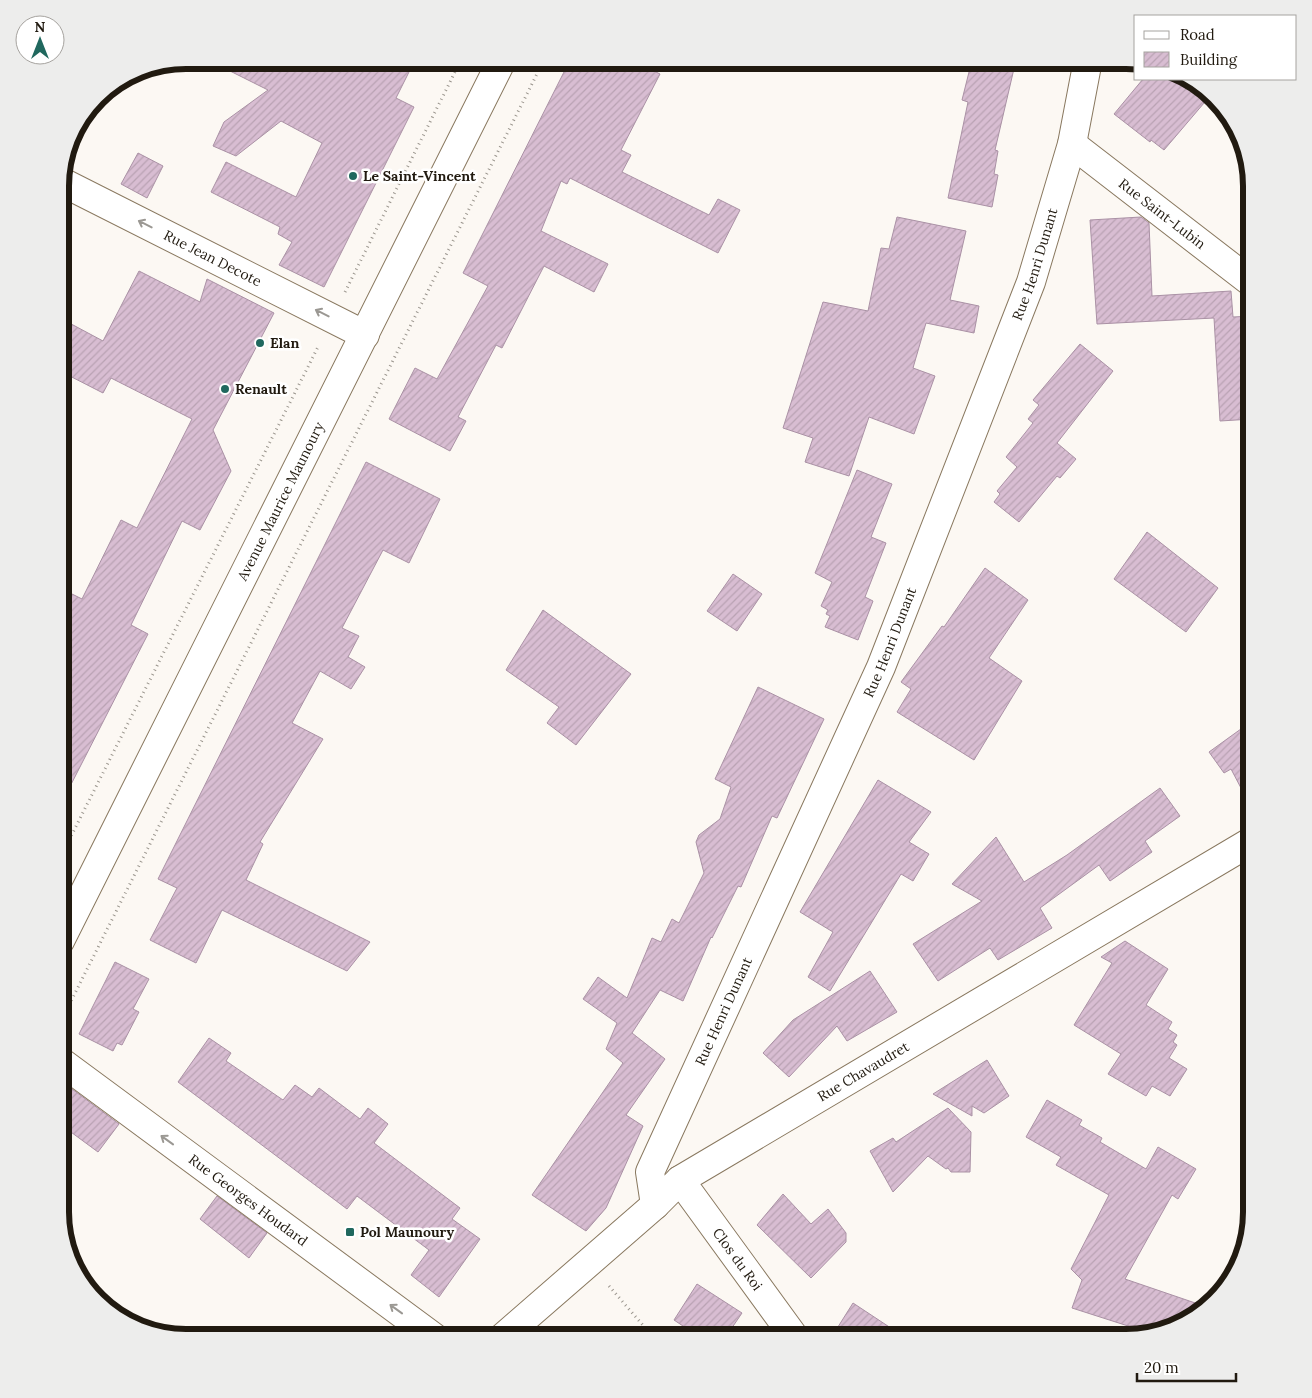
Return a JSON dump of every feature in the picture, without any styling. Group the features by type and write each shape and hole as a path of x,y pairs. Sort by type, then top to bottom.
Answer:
{"street":[{"name":"Avenue Maurice Maunoury","path":"69,923 498,69"},
{"name":"Rue Henri Dunant","path":"655,1206 650,1172 880,667 1031,282 1072,144 1086,69"},
{"name":"Rue Saint-Lubin","path":"1072,144 1243,276"},
{"name":"Rue Jean Decote","path":"69,186 365,335"},
{"name":"Rue Chavaudret","path":"513,1329 655,1206 680,1180 1243,846"},
{"name":"Rue Georges Houdard","path":"69,1068 423,1329"},
{"name":"Clos du Roi","path":"680,1180 788,1329"}],"path":[{"path":"69,840 457,69"},
{"path":"69,1005 539,69"},
{"path":"590,1263 646,1329"}],"building":[{"path":"226,69 410,69 396,98 414,107 324,287 279,265 292,242 278,234 280,227 211,192 226,162 296,197 322,143 281,121 236,156 213,146 224,122 268,90"},
{"path":"565,69 650,69 660,74 621,150 631,155 622,172 709,215 718,199 740,210 718,253 570,178 567,184 561,181 541,231 608,264 594,292 544,266 502,348 496,345 458,417 466,421 450,451 389,419 415,368 437,379 488,286 463,273"},
{"path":"970,69 1014,69 995,150 998,151 994,174 998,175 992,207 948,198 968,102 962,100"},
{"path":"1142,80 1176,80 1185,84 1206,101 1164,150 1151,140 1150,142 1114,114"},
{"path":"138,153 163,166 147,198 121,184"},
{"path":"897,217 966,231 950,300 979,306 974,333 926,323 913,368 935,376 914,434 869,417 849,476 805,462 813,438 783,428 823,302 868,311 881,248 889,249"},
{"path":"1141,217 1149,223 1152,296 1231,291 1233,317 1243,316 1243,420 1220,421 1214,318 1097,324 1090,220"},
{"path":"139,271 200,302 207,279 274,313 213,430 231,471 200,530 182,521 131,625 148,634 69,788 69,599 72,594 82,599 121,520 137,528 192,419 111,378 103,393 69,376 69,323 103,341"},
{"path":"1080,344 1113,371 1057,443 1076,459 1060,478 1057,476 1019,522 994,502 1000,494 997,491 1017,467 1006,457 1033,423 1028,419 1039,405 1033,400"},
{"path":"366,462 440,499 409,563 383,550 342,628 359,636 348,657 365,667 351,689 320,671 292,723 323,739 260,842 263,844 246,880 370,942 347,971 222,910 196,963 150,940 177,888 158,879"},
{"path":"857,470 892,484 871,537 886,543 865,597 873,601 858,640 825,627 830,616 826,614 828,610 821,606 832,582 815,573"},
{"path":"1147,532 1218,588 1186,632 1114,579"},
{"path":"985,568 1028,600 989,658 1022,681 974,760 897,712 911,689 901,682 942,626 944,627"},
{"path":"733,574 762,594 737,631 707,611"},
{"path":"543,610 631,674 576,745 547,723 559,707 506,670"},
{"path":"758,687 824,719 777,818 772,816 741,887 738,886 711,937 683,1001 660,990 632,1033 665,1059 626,1115 643,1126 606,1208 586,1231 532,1195 623,1063 606,1049 617,1023 583,999 598,977 627,998 652,938 661,942 672,919 679,923 704,873 696,842 699,835 720,819 731,787 715,779"},
{"path":"1243,727 1243,792 1231,769 1224,773 1209,752"},
{"path":"878,780 931,812 909,842 929,854 913,881 901,874 830,991 808,977 833,932 800,912"},
{"path":"1160,788 1180,816 1145,841 1152,852 1110,881 1099,865 1040,908 1052,928 998,960 990,948 938,981 913,944 982,901 952,884 996,837 1024,882 1067,855"},
{"path":"1125,941 1168,969 1146,1005 1172,1022 1168,1029 1177,1035 1173,1042 1177,1045 1169,1058 1187,1069 1170,1096 1152,1086 1146,1096 1108,1074 1121,1054 1074,1025 1112,963 1101,957"},
{"path":"115,962 149,979 133,1009 139,1012 122,1045 117,1043 113,1051 79,1034"},
{"path":"870,971 897,1012 847,1041 837,1026 789,1077 763,1053 793,1020"},
{"path":"209,1038 231,1053 226,1061 283,1100 295,1085 312,1097 319,1088 360,1119 368,1108 388,1124 374,1143 460,1208 452,1219 480,1239 439,1297 411,1275 429,1250 357,1196 347,1209 178,1082"},
{"path":"987,1060 1009,1096 984,1113 972,1106 972,1116 933,1094"},
{"path":"69,1087 119,1124 98,1152 69,1131"},
{"path":"1047,1100 1082,1120 1079,1125 1102,1138 1100,1142 1146,1169 1158,1147 1196,1169 1178,1199 1172,1195 1125,1279 1198,1304 1185,1314 1164,1323 1135,1328 1072,1308 1082,1280 1071,1269 1109,1195 1056,1165 1061,1157 1026,1137"},
{"path":"948,1108 971,1132 970,1172 951,1172 948,1168 946,1169 928,1156 893,1192 870,1151 893,1138 896,1142"},
{"path":"783,1194 811,1224 828,1209 846,1233 846,1242 811,1278 757,1225"},
{"path":"217,1196 267,1233 249,1258 200,1219"},
{"path":"697,1284 742,1313 731,1329 688,1329 674,1320"},
{"path":"853,1303 892,1329 837,1329"}],"place":[{"name":"Le Saint-Vincent","path":"353,176"},
{"name":"Elan","path":"260,343"},
{"name":"Renault","path":"225,389"},
{"name":"Pol Maunoury","path":"350,1232"}]}
